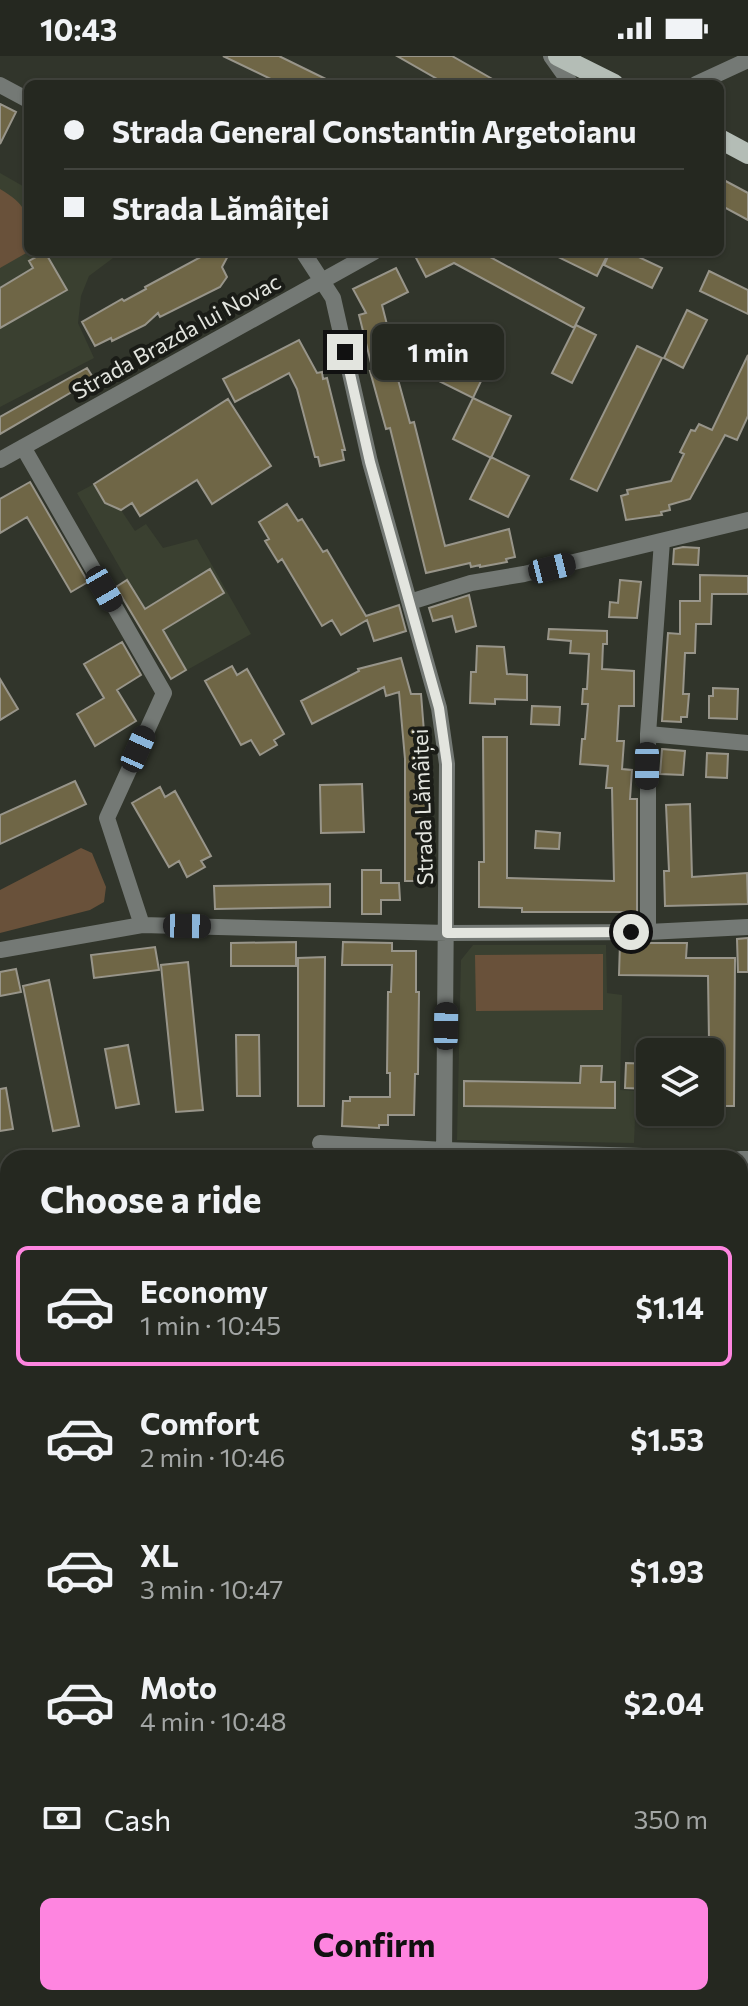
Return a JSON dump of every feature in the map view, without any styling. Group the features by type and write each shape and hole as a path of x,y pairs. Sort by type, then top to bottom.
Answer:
{"main road":[{"path":"558,56 606,80"},
{"path":"724,141 748,154"}],"street":[{"path":"551,56 568,80"},
{"path":"705,80 748,60"},
{"path":"0,85 24,98"},
{"name":"Strada Lămâiței","path":"306,256 333,298 370,462 439,708 447,764 444,1150"},
{"name":"Strada Brazda lui Novac","path":"0,460 367,256"},
{"path":"23,447 164,693 107,818 142,925"},
{"path":"410,602 471,583 524,574 748,520"},
{"path":"648,932 648,734 662,541"},
{"path":"648,734 748,743"},
{"path":"0,950 142,925 447,933 648,932 748,927"},
{"path":"320,1143 399,1150"}],"shaded area":[{"path":"0,173 24,187 24,256 116,256 89,276 81,296 78,323 94,358 0,407"},
{"path":"0,189 24,210 24,254 0,268"},
{"path":"94,484 105,503 121,510 135,531 146,524 163,548 197,539 251,634 171,679 116,587 127,580 77,493"},
{"path":"81,848 92,853 106,887 104,902 90,910 0,933 0,890"},
{"path":"473,945 606,945 607,993 622,995 620,1090 636,1091 634,1143 457,1140 461,960"},
{"path":"603,954 603,1010 476,1011 475,955"}],"building":[{"path":"223,56 279,56 328,80 273,80"},
{"path":"397,56 452,56 494,80 439,80"},
{"path":"0,104 16,112 0,144"},
{"path":"724,180 748,193 748,220 724,207"},
{"path":"38,256 47,256 67,290 0,328 0,288 33,268 29,261"},
{"path":"203,256 228,256 222,267 227,277 220,287 160,317 158,313 145,325 95,346 82,322"},
{"path":"415,256 488,256 584,308 574,328 454,263 426,277"},
{"path":"556,256 607,256 597,276"},
{"path":"608,256 636,256 662,268 652,288 604,265"},
{"path":"396,268 408,292 382,305 397,364 394,365 410,423 414,422 445,546 509,529 515,557 506,559 507,562 480,567 471,567 470,563 426,573 390,428 386,429 370,371 373,371 359,315 366,313 353,289"},
{"path":"709,271 748,290 748,314 700,291"},
{"path":"687,310 707,320 683,368 664,358"},
{"path":"576,325 596,335 572,383 552,373"},
{"path":"456,338 493,356 473,398 435,379"},
{"path":"299,340 317,373 322,372 323,379 327,378 345,450 342,450 344,460 320,466 297,389 289,373 235,402 223,379"},
{"path":"637,346 662,358 597,491 571,479"},
{"path":"748,355 748,416 737,440 725,435 690,499 669,505 670,510 661,512 662,515 626,520 621,496 628,494 627,490 671,481 691,430 695,431 699,424 712,430"},
{"path":"87,368 94,379 0,434 0,417"},
{"path":"473,398 511,416 491,458 453,439"},
{"path":"228,399 271,466 212,504 197,480 140,516 132,503 121,510 105,503 94,484"},
{"path":"491,457 529,476 508,517 470,499"},
{"path":"30,482 88,582 71,592 27,517 0,533 0,499"},
{"path":"287,504 298,521 302,519 323,552 327,550 366,616 399,605 406,631 374,641 367,620 341,635 332,620 322,626 282,559 278,562 265,541 269,539 259,522"},
{"path":"699,548 698,565 673,564 674,549"},
{"path":"210,569 224,593 163,630 186,670 171,679 116,587 127,580 145,609"},
{"path":"700,575 748,576 748,594 712,594 711,624 696,624 695,653 685,653 683,694 689,694 687,717 681,717 681,722 662,721 668,633 680,634 680,601 700,601"},
{"path":"620,580 641,582 637,618 609,617 610,602 618,603"},
{"path":"469,595 476,626 456,632 452,616 433,621 429,608"},
{"path":"549,629 607,631 602,669 634,671 634,706 619,706 617,741 624,741 622,769 632,770 630,799 637,799 637,912 522,912 522,908 479,907 479,862 484,862 483,737 507,737 507,878 614,881 612,788 606,788 608,766 580,764 588,704 582,704 583,689 587,689 589,654 570,653 571,641 548,639"},
{"path":"122,642 141,675 117,690 136,721 95,746 77,714 104,698 84,664"},
{"path":"477,646 504,647 507,674 527,675 527,700 495,699 495,704 470,703 471,672 476,672"},
{"path":"401,658 411,694 421,694 426,757 427,881 405,881 405,759 399,692 386,696 384,687 312,724 301,701 358,669"},
{"path":"232,666 237,675 247,669 284,734 274,740 277,745 260,755 251,740 241,745 205,681"},
{"path":"0,679 18,709 0,720"},
{"path":"713,688 738,689 737,719 709,718 709,696 713,696"},
{"path":"532,706 560,707 559,725 531,724"},
{"path":"662,749 685,751 683,775 660,774"},
{"path":"707,753 728,754 727,778 706,777"},
{"path":"75,781 86,804 0,844 0,815"},
{"path":"362,784 364,832 321,833 320,785"},
{"path":"160,787 165,797 175,791 211,856 201,861 205,867 187,877 179,861 169,867 132,803"},
{"path":"690,804 692,877 747,873 748,904 665,906 664,871 669,871 666,805"},
{"path":"536,831 560,833 559,849 535,848"},
{"path":"362,870 381,870 381,883 399,883 400,900 381,900 381,914 362,914"},
{"path":"330,884 330,907 215,909 214,886"},
{"path":"748,938 748,972 738,972 737,939"},
{"path":"296,942 296,966 231,966 231,943"},
{"path":"343,942 392,943 392,951 416,951 418,1074 415,1074 414,1115 388,1115 388,1125 379,1125 379,1128 342,1126 343,1101 350,1101 350,1097 390,1097 390,1073 387,1073 388,992 391,992 392,965 342,965"},
{"path":"620,943 687,943 686,958 735,958 734,1106 724,1106 724,1038 709,1038 708,976 619,975"},
{"path":"155,947 159,970 94,978 91,955"},
{"path":"325,957 324,1106 298,1106 298,958"},
{"path":"188,962 203,1110 176,1112 161,965"},
{"path":"16,969 21,992 0,996 0,972"},
{"path":"49,980 79,1126 53,1131 23,986"},
{"path":"236,1035 259,1035 260,1096 237,1096"},
{"path":"128,1045 139,1104 116,1108 105,1049"},
{"path":"626,1063 636,1063 636,1088 625,1088"},
{"path":"581,1066 602,1066 601,1082 615,1082 615,1108 464,1106 464,1081 580,1083"},
{"path":"6,1088 13,1129 0,1131 0,1089"}],"route":[{"path":"345,352 370,462 439,708 447,764 447,933 631,932"}]}
